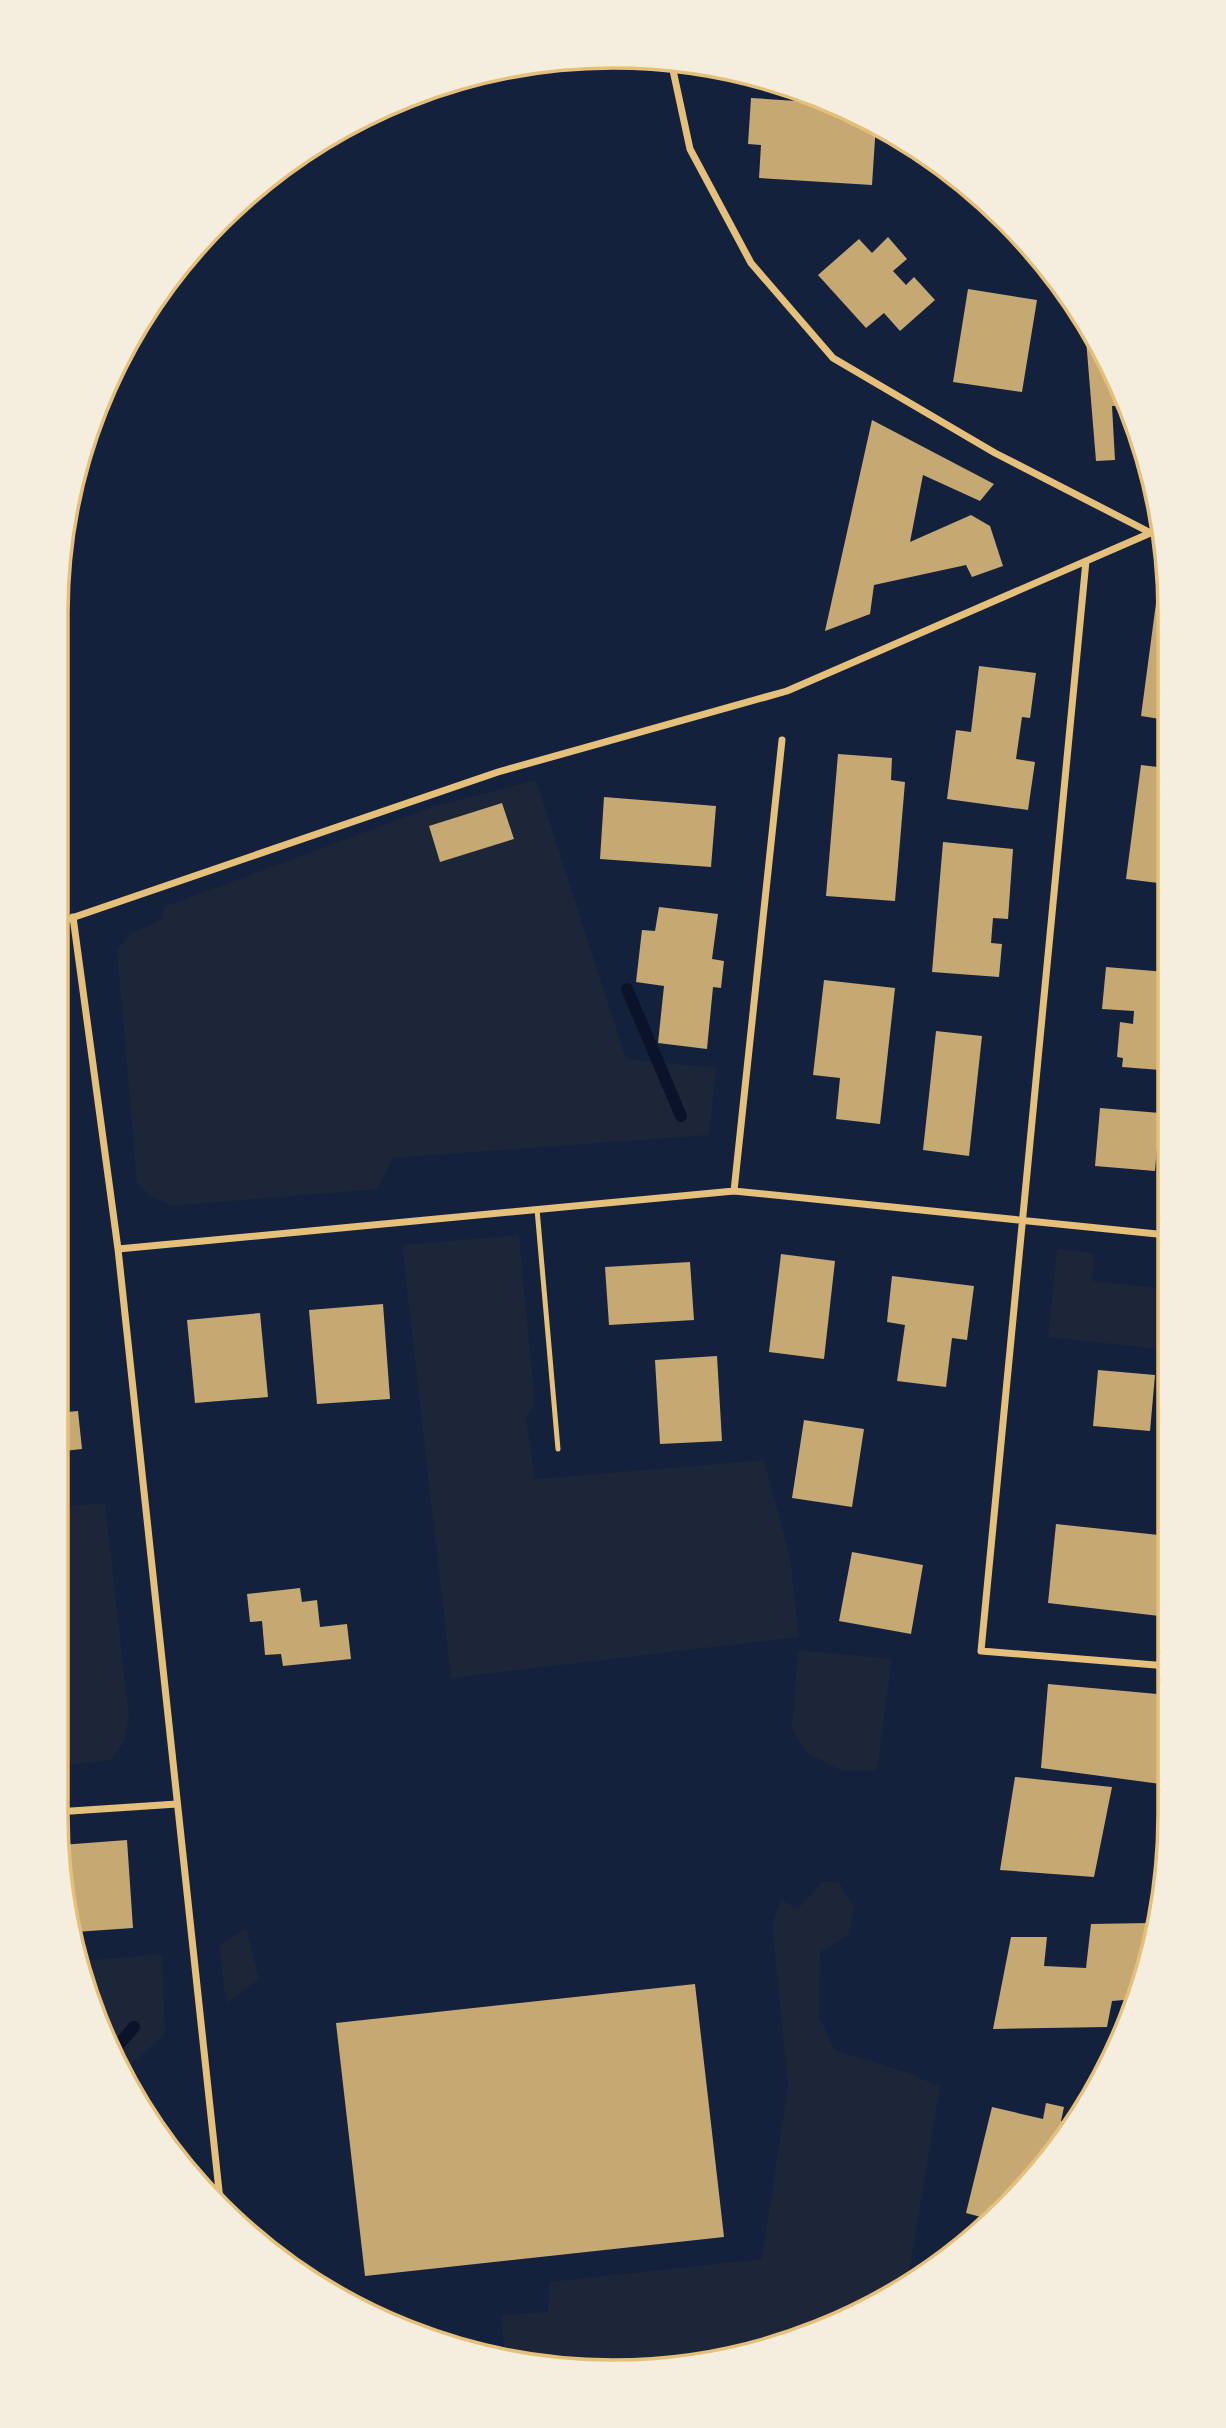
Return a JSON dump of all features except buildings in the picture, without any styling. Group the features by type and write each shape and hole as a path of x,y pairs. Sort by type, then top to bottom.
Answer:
{"street":[{"path":"673,72 690,149 751,263 833,358 995,453 1151,533"},
{"path":"68,919 498,772 787,691 1151,533"},
{"path":"1086,561 1025,1222 981,1651 1158,1665"},
{"path":"734,1191 782,740"},
{"path":"73,917 117,1249 219,2191"},
{"path":"117,1249 734,1191 1158,1234"},
{"path":"68,1811 177,1804"}],"lane":[{"path":"537,1209 558,1449"}],"shaded area":[{"path":"536,780 626,1059 716,1068 709,1135 393,1158 378,1189 173,1206 150,1196 137,1182 117,950 131,933 161,920 164,907 432,807"},
{"path":"519,1235 535,1405 526,1417 535,1479 764,1460 790,1557 799,1637 451,1678 402,1245"},
{"path":"1057,1249 1095,1253 1092,1281 1158,1288 1158,1349 1048,1337"},
{"path":"105,1503 129,1717 124,1742 111,1760 68,1765 68,1506"},
{"path":"798,1650 892,1659 877,1770 842,1771 807,1753 792,1728"},
{"path":"838,1881 854,1907 849,1935 820,1952 819,2016 834,2050 909,2073 940,2087 909,2272 854,2304 821,2318 788,2331 719,2349 649,2359 613,2360 577,2359 504,2348 501,2315 548,2312 549,2282 762,2259 788,2085 772,1925 781,1900 798,1909 822,1882"},
{"path":"246,1928 259,1979 226,2003 219,1945"},
{"path":"162,1954 165,2034 129,2066 97,1990 88,1960"}],"waterway":[{"path":"627,989 681,1116"},
{"path":"119,2044 134,2027"}]}
